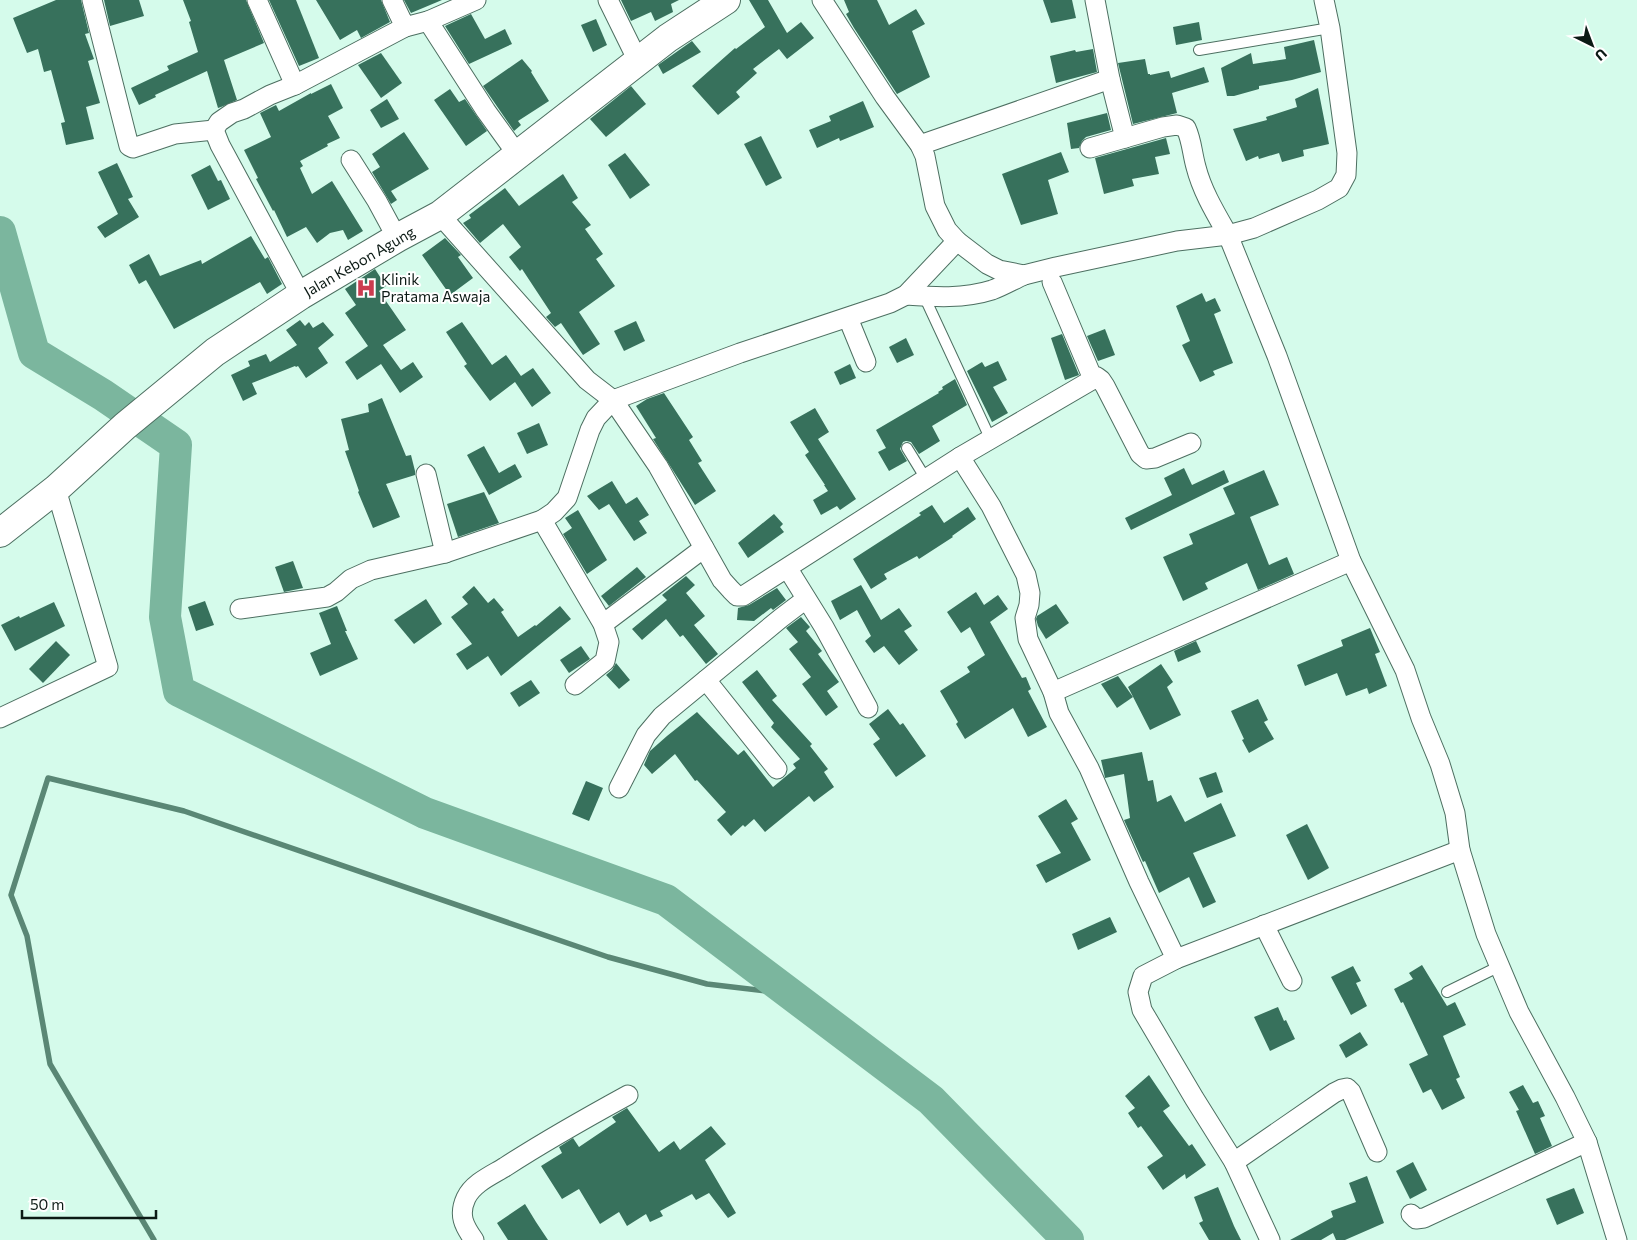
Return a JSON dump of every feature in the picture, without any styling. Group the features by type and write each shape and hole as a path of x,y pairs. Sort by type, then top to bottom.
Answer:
{"main road":[{"name":"Jalan Kebon Agung","path":"0,533 56,489 125,426 215,352 301,295 397,238 440,215 668,38 726,0"}],"street":[{"path":"92,0 129,146 133,148 175,134 214,130"},
{"path":"392,0 405,27"},
{"path":"214,130 219,122 232,113 270,94 295,85 405,27 428,21 476,0"},
{"path":"608,0 638,61"},
{"path":"822,0 920,145 925,156 935,206 947,230 957,241 987,264 999,270 1024,275"},
{"path":"1095,0 1110,79 1125,138"},
{"path":"240,609 327,597 351,579 371,570 445,553 542,520 554,512 567,498 590,430 596,418 613,400 740,353 915,295 967,296 992,290 1024,275 1056,267 1177,242 1228,235 1254,228 1318,200 1339,188 1346,175 1347,153 1330,28 1324,0"},
{"path":"263,1 295,85"},
{"path":"428,21 486,111 517,154"},
{"path":"920,145 1110,79"},
{"path":"1090,148 1163,127 1177,126 1186,128 1190,137 1196,167 1211,205 1228,235 1277,356 1351,561 1405,670 1421,718 1440,764 1455,813 1460,850 1486,934 1519,1012 1587,1142 1617,1240"},
{"path":"214,130 220,145 301,295"},
{"path":"351,160 377,201 397,238"},
{"path":"440,215 587,380 613,400 658,466 722,580 740,597 788,569 990,438 1098,377 1140,454 1146,459 1156,458 1191,443"},
{"path":"915,295 957,241"},
{"path":"1052,282 1093,379"},
{"path":"848,318 866,362"},
{"path":"960,457 991,506 1026,575 1030,593 1025,618 1028,640 1053,692 1059,713 1089,768 1139,882 1176,959"},
{"path":"426,474 445,553"},
{"path":"0,718 108,667 56,489"},
{"path":"542,520 604,624 610,642 604,661 575,685"},
{"path":"604,624 704,548"},
{"path":"1053,692 1351,561"},
{"path":"788,569 824,627 868,708"},
{"path":"619,788 646,735 662,716 806,599"},
{"path":"706,680 777,769"},
{"path":"1270,1240 1234,1162 1142,1010 1138,992 1143,976 1176,959 1460,850"},
{"path":"1264,925 1292,981"},
{"path":"1234,1162 1342,1088 1347,1088 1351,1092 1377,1152"},
{"path":"474,1240 465,1228 462,1212 467,1196 477,1184 533,1148 628,1095"},
{"path":"1411,1214 1416,1219 1424,1218 1587,1142"}],"lane":[{"path":"1199,50 1330,28"},
{"path":"915,295 990,438"},
{"path":"907,448 926,479"},
{"path":"1447,992 1500,966"}],"building":[{"path":"56,0 81,0 89,33 85,34 94,59 88,61 100,103 86,107 94,139 66,145 61,123 65,122 51,70 44,72 38,49 27,53 13,18"},
{"path":"104,0 139,0 144,16 110,26"},
{"path":"183,0 246,0 264,43 224,60 237,100 218,108 207,71 155,95 156,97 139,105 131,88 169,70 167,66 198,52 189,22 191,21"},
{"path":"269,0 296,0 319,58 299,66"},
{"path":"316,0 381,0 390,22 361,38 357,30 340,40"},
{"path":"404,0 442,0 411,13"},
{"path":"621,0 679,0 671,4 673,12 655,21 651,12 631,21"},
{"path":"749,0 768,0 787,33 801,22 814,38 787,59 779,49 753,69 757,73 736,92 740,97 718,115 692,86 735,48 765,27"},
{"path":"844,0 877,0 889,25 916,9 925,24 912,31 930,77 897,94 846,14 849,12"},
{"path":"1043,0 1072,0 1076,18 1051,23"},
{"path":"471,14 485,39 505,29 512,44 469,64 445,26"},
{"path":"596,19 607,45 593,52 581,25"},
{"path":"1199,22 1202,40 1176,45 1173,27"},
{"path":"1314,40 1321,72 1259,86 1259,89 1227,96 1221,68 1251,53 1253,64 1286,59 1284,47"},
{"path":"692,41 701,52 663,74 658,65"},
{"path":"1093,49 1097,72 1056,83 1050,56 1075,50 1076,52"},
{"path":"381,53 402,83 381,98 358,65"},
{"path":"522,59 532,71 549,101 518,121 521,125 514,131 483,86"},
{"path":"1145,59 1148,74 1150,75 1169,71 1171,78 1204,67 1209,82 1172,93 1177,113 1133,124 1118,63"},
{"path":"331,84 343,108 328,116 340,138 300,161 303,166 300,168 312,194 332,181 363,231 348,240 343,230 330,233 317,243 306,227 287,237 256,179 258,178 244,150 271,137 260,113 276,105 279,111"},
{"path":"631,86 646,104 606,137 590,119"},
{"path":"1318,88 1329,144 1303,150 1304,156 1282,162 1279,153 1259,159 1258,156 1246,161 1233,129 1267,120 1266,117 1297,107 1295,99"},
{"path":"450,89 459,102 465,99 487,131 466,146 434,100"},
{"path":"387,99 399,119 381,128 370,110"},
{"path":"863,101 874,127 840,141 839,138 817,148 809,130 831,121 829,116"},
{"path":"1107,113 1111,130 1086,137 1079,148 1071,149 1067,123"},
{"path":"404,132 429,169 391,191 397,200 391,204 372,172 380,167 372,154"},
{"path":"761,136 782,178 766,186 744,144"},
{"path":"1166,138 1170,154 1155,157 1159,174 1132,179 1134,186 1104,194 1095,158"},
{"path":"1061,152 1069,172 1048,180 1058,214 1021,225 1002,174"},
{"path":"625,153 650,185 630,199 608,165"},
{"path":"117,163 133,197 128,199 139,217 105,238 97,227 118,214 98,172"},
{"path":"210,165 218,181 221,180 230,199 208,210 191,175"},
{"path":"563,174 578,198 572,202 591,225 585,229 603,254 596,259 615,286 579,312 600,344 583,355 561,323 555,327 546,317 551,313 522,269 520,271 509,257 521,247 503,224 480,243 463,223 471,218 469,215 505,188 519,206"},
{"path":"251,236 265,259 268,257 282,284 267,294 260,282 174,329 146,280 139,284 129,265 149,254 160,276 201,260 202,264"},
{"path":"445,238 461,255 458,257 473,278 450,295 422,255"},
{"path":"375,269 386,286 379,291 406,330 383,345 401,370 413,362 423,377 400,393 381,364 357,380 345,362 368,346 345,313 356,305 345,289"},
{"path":"1202,293 1206,302 1215,298 1221,311 1214,314 1233,363 1213,371 1215,375 1200,382 1182,345 1190,341 1176,306"},
{"path":"300,320 305,326 309,322 313,328 323,322 334,335 318,348 328,363 306,378 298,366 295,366 252,383 257,394 243,401 231,375 250,366 248,361 266,354 270,362 297,345 286,330"},
{"path":"636,321 645,341 624,351 614,331"},
{"path":"462,322 492,365 506,355 521,376 533,368 551,393 532,407 515,382 490,401 464,366 467,364 446,332"},
{"path":"1105,329 1115,355 1098,361 1087,336"},
{"path":"1062,334 1079,375 1065,380 1051,338"},
{"path":"906,338 914,355 897,363 889,347"},
{"path":"998,361 1007,380 993,387 1008,413 992,422 967,371 982,362 985,367"},
{"path":"850,364 856,378 840,385 834,372"},
{"path":"955,379 967,405 932,426 940,441 919,454 911,442 903,442 900,449 907,461 889,471 878,452 886,448 876,430 939,393 943,389 942,387"},
{"path":"664,393 693,437 689,440 702,461 698,463 716,491 695,505 653,439 656,438 636,406 647,399"},
{"path":"382,398 406,456 411,455 415,475 386,484 400,517 373,528 358,492 345,451 349,450 341,419 369,412 368,404"},
{"path":"815,408 829,432 818,439 856,499 840,510 837,506 821,515 813,500 828,491 805,455 809,452 790,422"},
{"path":"539,423 548,445 527,454 517,433"},
{"path":"484,446 499,473 515,464 522,477 489,495 467,455"},
{"path":"1184,468 1192,485 1224,470 1229,482 1131,530 1125,518 1172,495 1164,478"},
{"path":"1264,470 1279,505 1250,517 1269,565 1287,557 1294,574 1258,590 1247,563 1205,583 1208,589 1183,601 1163,557 1193,544 1189,534 1235,514 1223,488"},
{"path":"612,481 626,504 637,497 649,515 639,521 647,533 634,541 609,504 599,510 587,496"},
{"path":"484,492 499,523 458,537 447,504"},
{"path":"932,505 944,523 968,507 976,519 953,537 919,559 917,556 884,574 887,579 871,589 853,559 921,515 919,513"},
{"path":"578,510 607,560 587,574 563,534 572,528 565,518"},
{"path":"774,514 783,524 780,527 784,532 748,558 738,543"},
{"path":"293,561 303,588 284,592 275,567"},
{"path":"637,567 646,577 609,606 601,596"},
{"path":"686,576 695,585 686,593 705,616 694,625 718,654 706,664 683,635 680,637 666,619 642,640 632,629 667,600 662,595"},
{"path":"861,585 881,620 899,608 912,626 904,631 918,650 899,665 884,646 874,653 865,641 871,636 857,610 840,620 831,601"},
{"path":"474,586 488,603 494,598 504,610 501,612 518,637 536,626 560,606 571,619 501,676 488,656 467,670 456,654 472,644 451,617 468,604 462,597"},
{"path":"777,588 786,600 773,610 771,608 754,621 737,620 738,608 749,605"},
{"path":"976,592 984,605 998,595 1008,609 990,622 1022,678 1026,677 1031,689 1028,691 1047,727 1028,737 1013,708 965,739 956,724 958,722 940,691 970,672 967,667 985,655 970,627 961,633 947,612"},
{"path":"426,599 442,624 414,644 394,620"},
{"path":"205,601 214,625 196,631 188,607"},
{"path":"54,602 65,626 15,651 1,625"},
{"path":"1056,604 1069,623 1046,639 1036,619 1037,616"},
{"path":"337,606 347,631 345,631 358,659 320,676 310,653 331,644 319,613"},
{"path":"801,617 810,627 806,631 822,651 818,654 839,682 827,691 838,707 826,716 802,684 811,677 789,649 798,642 786,628"},
{"path":"1370,628 1380,652 1375,654 1387,686 1369,694 1367,688 1346,696 1337,673 1305,686 1297,665 1343,646 1341,640"},
{"path":"56,641 70,655 43,683 29,669"},
{"path":"1196,641 1201,652 1178,662 1174,651"},
{"path":"581,646 590,659 569,673 560,660"},
{"path":"616,663 630,680 619,689 606,675"},
{"path":"1161,664 1173,682 1167,687 1181,715 1150,730 1128,687"},
{"path":"757,670 777,696 772,700 812,744 810,746 828,769 824,772 834,787 814,802 809,796 765,832 754,819 745,827 743,825 731,836 717,820 726,812 697,780 695,781 675,754 652,774 644,765 650,751 697,712 738,755 744,750 773,787 796,768 793,764 800,759 771,727 774,723 742,682"},
{"path":"1118,676 1133,697 1117,708 1101,684"},
{"path":"531,680 540,693 519,707 510,693"},
{"path":"1258,699 1268,720 1264,722 1274,739 1249,753 1231,711"},
{"path":"888,709 900,725 903,723 926,756 896,777 873,744 880,739 869,724"},
{"path":"1142,752 1148,781 1153,780 1157,802 1171,795 1185,822 1221,803 1236,836 1193,853 1216,902 1203,908 1189,877 1159,893 1124,820 1130,818 1124,774 1105,778 1101,760"},
{"path":"1216,772 1223,792 1207,798 1199,778"},
{"path":"586,781 603,788 589,821 572,814"},
{"path":"1066,799 1078,819 1071,823 1091,860 1046,883 1036,865 1061,853 1038,816"},
{"path":"1307,824 1329,868 1308,880 1286,835"},
{"path":"1110,917 1117,932 1078,950 1072,934"},
{"path":"1422,965 1447,1006 1455,1002 1466,1025 1443,1036 1460,1077 1456,1079 1465,1098 1442,1110 1431,1089 1423,1093 1409,1064 1428,1055 1403,1002 1401,1003 1394,989 1413,979 1409,973"},
{"path":"1353,966 1361,981 1356,983 1367,1006 1351,1015 1331,977"},
{"path":"1278,1007 1295,1039 1270,1051 1254,1017"},
{"path":"1360,1032 1368,1045 1346,1058 1339,1045"},
{"path":"1149,1075 1170,1106 1163,1111 1189,1146 1192,1144 1206,1165 1186,1179 1185,1174 1163,1190 1147,1167 1163,1156 1141,1126 1138,1128 1128,1113 1135,1108 1125,1096"},
{"path":"1523,1085 1533,1103 1538,1101 1545,1116 1540,1118 1552,1146 1535,1154 1516,1111 1519,1110 1509,1092"},
{"path":"627,1108 659,1152 674,1141 680,1150 711,1126 726,1144 705,1160 736,1213 728,1218 709,1193 696,1200 692,1194 660,1211 663,1216 650,1222 646,1214 627,1226 619,1212 600,1224 579,1189 562,1199 541,1166 562,1153 559,1147 573,1138 579,1147 616,1122 612,1117"},
{"path":"1413,1162 1427,1190 1410,1199 1396,1171"},
{"path":"1367,1176 1384,1223 1345,1240 1336,1240 1333,1233 1321,1240 1290,1240 1333,1217 1331,1211 1356,1202 1349,1183"},
{"path":"1218,1187 1241,1240 1209,1240 1199,1223 1203,1221 1194,1197"},
{"path":"1574,1188 1584,1213 1557,1225 1546,1199"},
{"path":"525,1204 548,1240 508,1240 497,1223"}],"waterway":[{"path":"0,232 34,353 103,395 176,445 165,617 179,691 425,813 666,900 931,1100 1068,1240"},
{"path":"154,1240 50,1064 27,936 11,895 48,778 184,811 608,957 707,984 791,994"}],"place":[{"name":"Klinik Pratama Aswaja","path":"366,288"}]}
